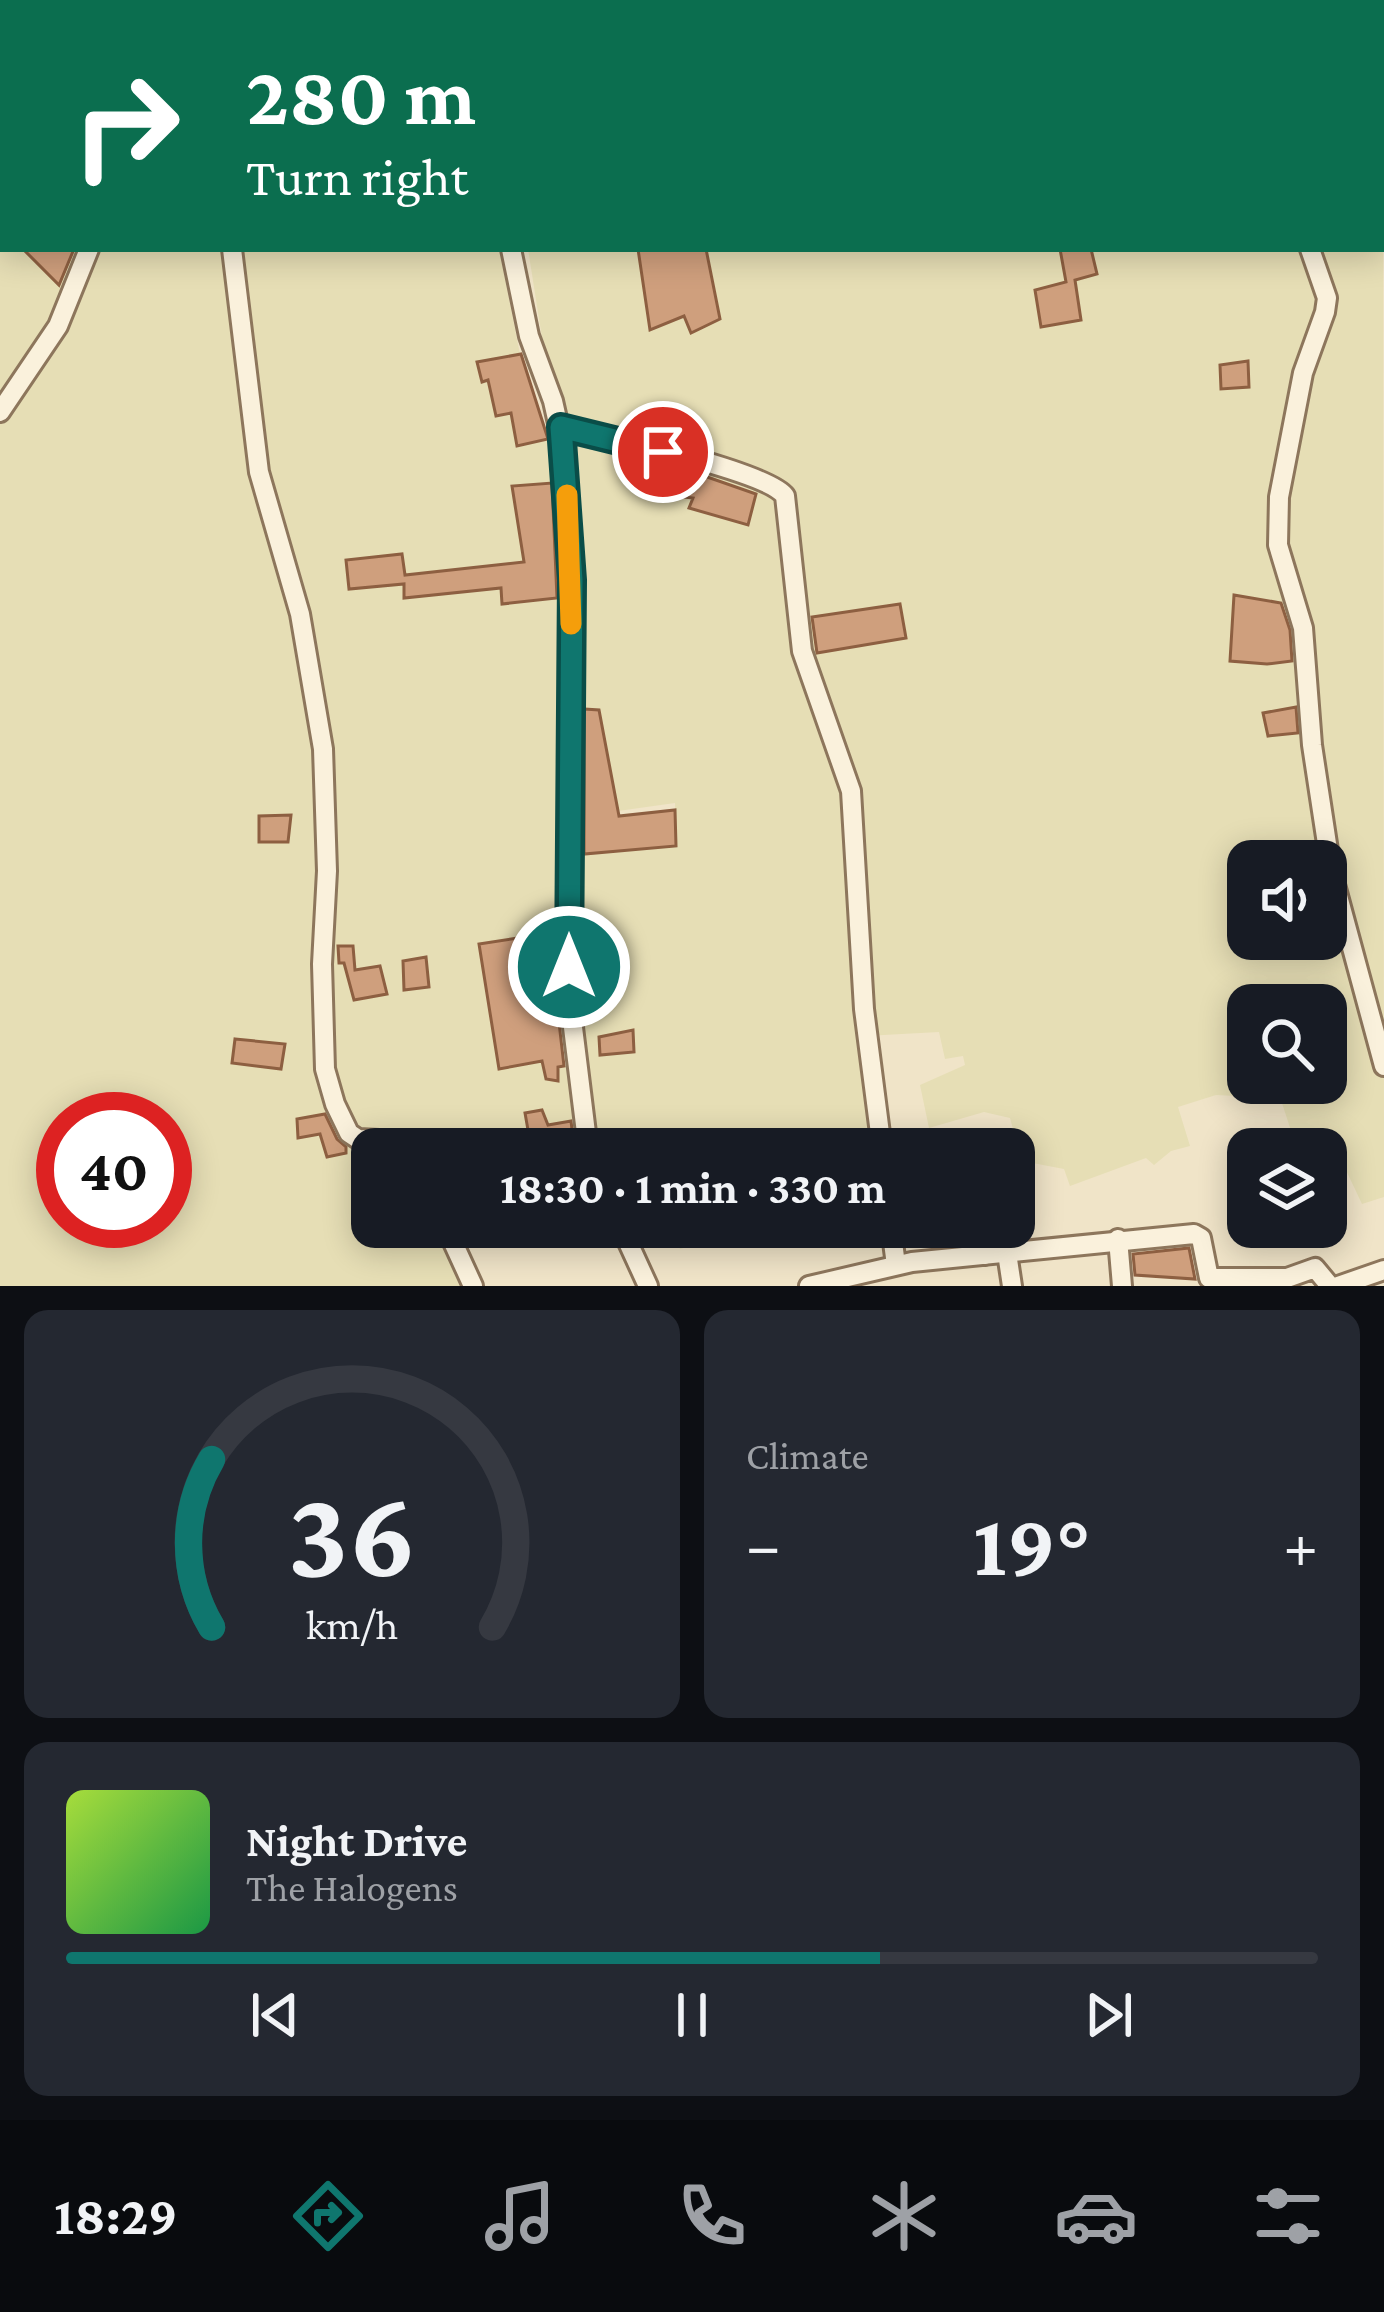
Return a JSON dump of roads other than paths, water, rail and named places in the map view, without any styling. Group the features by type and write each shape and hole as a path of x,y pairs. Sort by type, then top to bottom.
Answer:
{"street":[{"path":"0,412 58,326 88,252"},
{"path":"232,252 259,472 300,614 323,749 326,1069 335,1104 351,1134"},
{"path":"512,252 529,336 561,427 572,580 569,995 585,1128"},
{"path":"1311,252 1327,298 1303,374 1280,497 1278,545 1304,628 1312,745 1331,869 1384,1066"},
{"path":"561,427 744,475 774,485 784,496 802,651 851,791 864,1009 879,1128"},
{"path":"809,1286 896,1265 1197,1234 1209,1278 1287,1278 1315,1268 1334,1286 1384,1270"},
{"path":"1118,1239 1122,1286"},
{"path":"456,1248 473,1286"},
{"path":"630,1248 647,1286"},
{"path":"894,1248 896,1265"},
{"path":"983,1248 984,1256"},
{"path":"1007,1253 1012,1286"}]}
